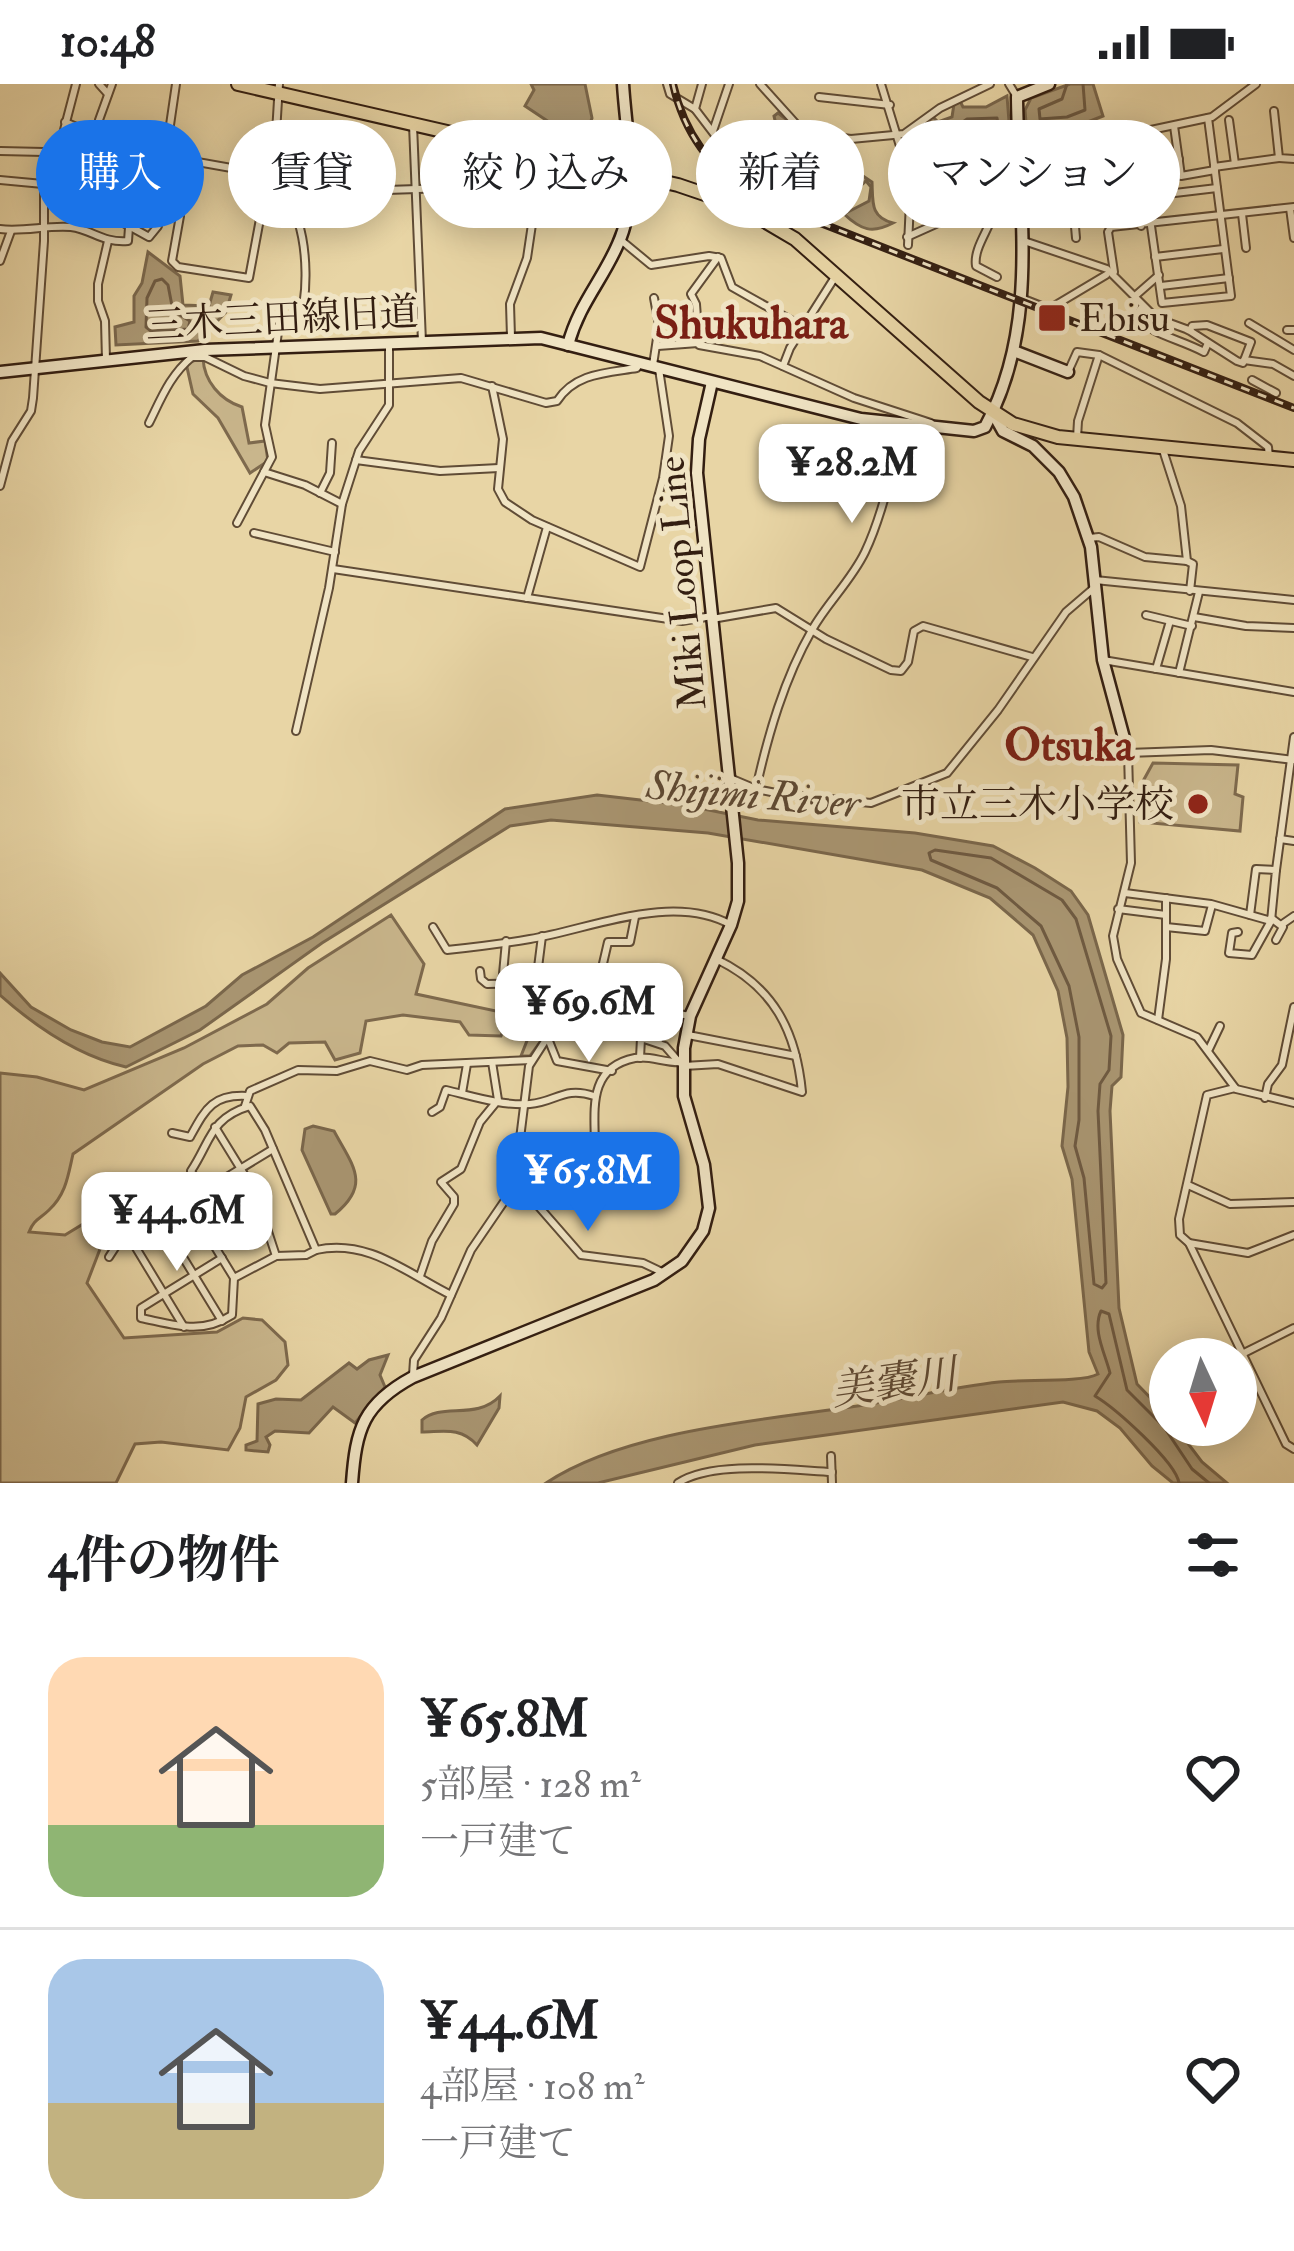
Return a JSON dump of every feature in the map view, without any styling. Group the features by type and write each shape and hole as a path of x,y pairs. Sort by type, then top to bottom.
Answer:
{"main road":[{"path":"238,84 279,89 420,127"},
{"path":"623,84 625,120"},
{"path":"1018,120 1017,97 1041,85"},
{"path":"623,228 579,309 568,345 904,427 974,431 985,427 993,412 1014,352 1021,320 1024,228"},
{"path":"778,228 993,412 1035,432 1294,460"},
{"name":"三木三田線旧道","path":"0,372 275,347 511,338 541,338 568,345"},
{"path":"1014,352 1068,372"},
{"name":"Miki Loop Line","path":"352,1483 362,1422 383,1394 413,1377 664,1274 682,1262 703,1231 709,1208 704,1166 686,1111 681,1063 690,1016 738,901 697,473 712,382"},
{"path":"993,412 1003,431 1034,446 1059,472 1074,497 1089,538 1103,660 1128,753"}],"street":[{"path":"66,120 76,84"},
{"path":"99,84 108,94"},
{"path":"102,120 112,84"},
{"path":"171,120 176,84"},
{"path":"667,84 670,94 695,109 703,120"},
{"path":"695,109 702,84"},
{"path":"716,120 729,84"},
{"path":"760,84 794,120"},
{"path":"881,84 894,120"},
{"path":"922,120 990,84"},
{"path":"1009,84 1017,97"},
{"path":"1180,125 1208,118 1256,84"},
{"path":"277,120 279,89"},
{"path":"820,97 890,105"},
{"path":"1274,111 1280,158"},
{"path":"1151,228 1162,303 1231,296 1208,118"},
{"path":"1229,120 1234,165"},
{"path":"412,125 422,342"},
{"path":"0,151 36,152"},
{"path":"1180,168 1181,176 1294,159"},
{"path":"0,180 36,183"},
{"path":"396,189 420,188"},
{"path":"1180,192 1217,188"},
{"path":"1180,222 1292,208 1294,238"},
{"path":"1242,214 1246,248"},
{"path":"0,486 12,441 31,411 44,228"},
{"path":"0,229 83,229 108,241 128,242 127,228"},
{"path":"179,228 174,266 249,278 257,228"},
{"path":"237,523 272,457 265,425 279,325 298,323 301,317 300,228"},
{"path":"511,338 510,304 527,259 532,228"},
{"path":"908,228 907,241 929,228"},
{"path":"989,228 975,254 976,266 997,277"},
{"path":"1075,228 1076,238"},
{"path":"1110,228 1110,274"},
{"path":"0,261 11,230"},
{"path":"620,240 650,265 718,257 732,286 805,328"},
{"path":"106,360 98,284 108,241"},
{"path":"1024,241 1110,274 1156,318 1190,331 1243,364 1251,342 1207,325 1192,326 1190,331"},
{"path":"1156,257 1225,248"},
{"path":"698,343 691,294 718,257"},
{"path":"783,366 836,274"},
{"path":"1021,298 1049,309 1110,274"},
{"path":"1135,296 1159,275"},
{"path":"1160,286 1229,278"},
{"path":"492,386 503,439 498,489 505,502 548,527 640,567 669,436 656,366 659,320 654,298"},
{"path":"1143,307 1134,317 1157,336 1183,341 1204,352 1208,343"},
{"path":"1249,323 1294,350"},
{"path":"296,731 333,569 342,504 356,460 389,405 389,343"},
{"path":"658,346 698,343 760,356 883,410 924,419 936,430"},
{"path":"1068,372 1077,352 1099,355 1237,423 1268,447 1269,457"},
{"path":"149,424 182,365 205,354 244,376 270,383 320,389 461,378 536,401 557,401 566,387 589,376 637,368 639,363"},
{"path":"1077,439 1099,355"},
{"path":"1244,360 1294,376"},
{"path":"1264,363 1256,381 1276,393"},
{"path":"756,789 780,701 813,628 867,547 904,427"},
{"path":"320,493 330,473 332,443"},
{"path":"1162,446 1181,506 1187,561"},
{"path":"356,460 440,471 499,468"},
{"path":"264,472 342,504"},
{"path":"527,598 548,527"},
{"path":"254,533 334,552"},
{"path":"1089,538 1099,537 1145,557 1193,564 1193,622 1179,673"},
{"path":"333,569 682,622 776,608 891,670 901,671 908,662 914,632 923,626 1032,657"},
{"path":"730,785 871,803 946,772 998,710 1066,612 1095,584 1294,600"},
{"path":"1146,615 1294,628"},
{"path":"1156,669 1170,620"},
{"path":"1103,660 1294,692"},
{"path":"1238,932 1232,933 1229,953 1252,956 1271,920 1294,737"},
{"path":"1235,1088 1197,1036 1136,1007 1117,959 1112,926 1132,854 1128,753 1211,750 1292,759"},
{"path":"1280,839 1294,841"},
{"path":"1250,915 1256,869 1276,871"},
{"path":"1125,892 1212,904 1281,925"},
{"path":"1158,1020 1166,898"},
{"path":"1166,927 1205,931 1212,904"},
{"path":"1118,909 1166,915"},
{"path":"433,927 447,950 663,913 707,916 730,926"},
{"path":"1276,940 1281,925 1294,916"},
{"path":"596,998 608,942 631,942 635,917"},
{"path":"533,999 542,936"},
{"path":"502,985 506,941"},
{"path":"594,1163 598,1135 594,1096 612,1071 640,1058 718,1064 802,1092 796,1056 774,1002 744,975 716,959"},
{"path":"480,970 483,982 538,986 575,999 596,998 690,1016"},
{"path":"413,1377 414,1360 471,1250 512,1192 532,1060 575,999"},
{"path":"1265,1098 1268,1084 1282,1065 1294,1007"},
{"path":"652,1059 668,1012"},
{"path":"1209,1049 1220,1027"},
{"path":"686,1035 796,1056"},
{"path":"547,1036 557,1061 612,1071"},
{"path":"640,1058 641,1038 670,1049 681,1063"},
{"path":"203,1191 191,1171 215,1126 246,1101 250,1091 298,1070 337,1071 370,1061 407,1070 422,1065 532,1060"},
{"path":"420,1276 432,1241 454,1204 441,1182 461,1169 480,1122 498,1100 492,1062"},
{"path":"462,1093 467,1064"},
{"path":"1234,1338 1189,1243 1180,1235 1186,1184 1207,1095 1235,1088 1294,1103"},
{"path":"432,1112 440,1107 442,1092 523,1104 565,1092 594,1096"},
{"path":"172,1132 190,1137 200,1114 222,1097 246,1101 273,1149 316,1250"},
{"path":"215,1126 255,1192 276,1256"},
{"path":"109,1257 118,1244 273,1149"},
{"path":"1186,1184 1230,1204 1294,1202"},
{"path":"202,1227 255,1192"},
{"path":"512,1192 533,1200 581,1255 643,1263 664,1274"},
{"path":"187,1201 202,1227 222,1258 234,1278 232,1315 205,1328 141,1318 141,1307 222,1258"},
{"path":"159,1218 222,1321"},
{"path":"1189,1243 1248,1253 1294,1235"},
{"path":"129,1237 184,1327"},
{"path":"234,1278 276,1256 358,1249 451,1295"},
{"path":"1257,1346 1294,1328"},
{"path":"1257,1385 1286,1444 1294,1449"},
{"path":"831,1456 832,1483"},
{"path":"678,1483 691,1474 706,1472 832,1472"}],"shaded area":[{"path":"203,358 215,388 242,407 249,443 265,441 268,461 250,473 218,418 193,394 186,363"},
{"path":"1153,763 1238,765 1235,794 1243,797 1240,831 1140,822 1142,783"},
{"path":"391,915 424,964 416,994 515,1015 526,1019 535,1031 545,1030 550,1013 558,1018 530,1056 521,1056 530,1033 505,1025 501,1036 469,1035 460,1022 403,1015 366,1021 360,1053 335,1060 325,1042 289,1043 277,1053 263,1045 238,1046 203,1064 73,1154 59,1198 29,1232 65,1235 93,1218 110,1223 87,1283 124,1338 217,1332 243,1318 262,1320 285,1342 288,1365 276,1380 246,1397 240,1428 228,1450 161,1442 135,1444 116,1483 0,1483 0,1073 84,1090 184,1048 267,1004 308,968"}],"water":[{"path":"531,84 585,84 591,120 546,120 525,106 534,90"},
{"path":"1070,84 1093,84 1103,116 1026,120 1031,98"},
{"path":"1007,96 1009,120 944,120 952,117 954,104 960,101 963,107 986,107"},
{"path":"864,177 872,182 877,213 888,225 864,228 864,204 871,187"},
{"path":"148,252 180,276 183,305 209,306 213,292 231,295 226,312 198,341 116,345 115,327 134,322 134,296 142,283"},
{"path":"597,795 758,820 915,833 993,846 1071,891 1088,915 1123,1035 1121,1077 1112,1086 1110,1111 1119,1308 1137,1384 1149,1396 1149,1446 1190,1446 1227,1483 1173,1483 1097,1411 1063,1402 755,1445 598,1483 546,1483 616,1450 699,1429 982,1384 1098,1374 1089,1352 1072,1179 1062,1146 1067,1038 1058,991 1033,935 990,898 922,870 708,833 551,820 510,826 322,943 200,1030 126,1067 59,1039 0,995 0,973 31,1007 71,1030 130,1047 206,1006 242,975 313,937 505,809"},
{"path":"305,1129 334,1131 355,1174 353,1193 335,1214 302,1150"},
{"path":"388,1355 380,1375 385,1387 355,1423 333,1407 309,1433 275,1431 266,1437 268,1452 246,1450 246,1445 257,1441 258,1404 301,1400 349,1363 357,1369"},
{"path":"500,1396 499,1408 477,1445 457,1433 422,1432 422,1420 430,1415 481,1408"}],"railway":[{"path":"673,84 684,119 702,149 754,197 1294,408"}],"place":[{"name":"Ebisu","path":"1052,318"},
{"name":"市立三木小学校","path":"1198,804"}],"district":[{"name":"Shukuhara","path":"751,324"},
{"name":"Otsuka","path":"1069,746"}],"water label":[{"name":"Shijimi River","path":"753,795"},
{"name":"美嚢川","path":"894,1383"}]}
